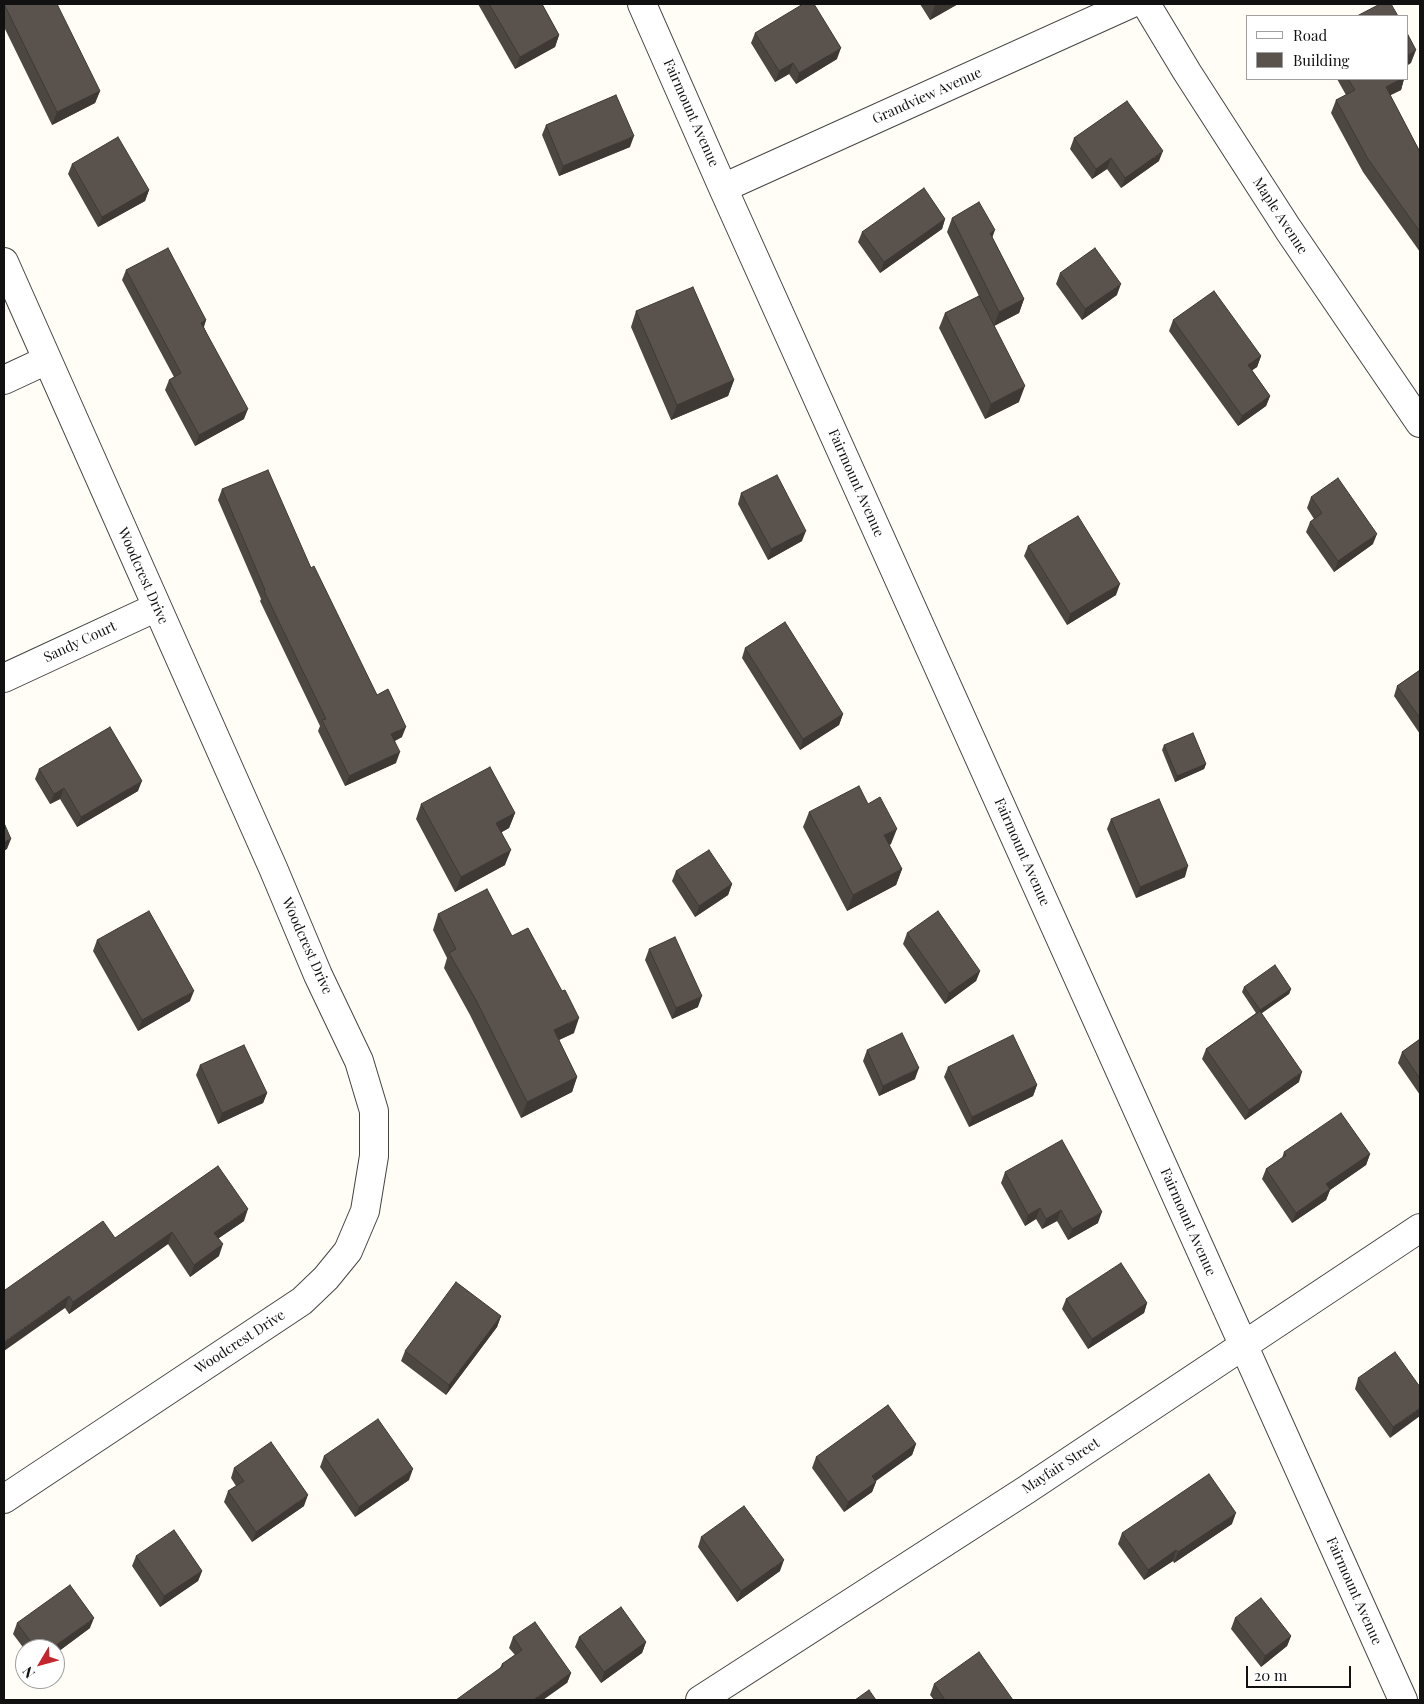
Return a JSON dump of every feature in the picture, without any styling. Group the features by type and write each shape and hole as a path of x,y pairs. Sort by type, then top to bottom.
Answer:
{"street":[{"name":"Fairmount Avenue","path":"642,4 1402,1700"},
{"name":"Grandview Avenue","path":"724,188 1130,4"},
{"name":"Maple Avenue","path":"1146,4 1187,72 1288,229 1420,423"},
{"name":"Woodcrest Drive","path":"4,262 273,868 318,975 359,1061 374,1111 374,1156 365,1211 348,1251 326,1278 302,1302 4,1498"},
{"path":"4,380 47,360"},
{"name":"Sandy Court","path":"4,678 157,607"},
{"name":"Mayfair Street","path":"700,1700 1026,1490 1420,1228"}],"building":[{"path":"4,4 57,4 100,91 57,112"},
{"path":"489,4 542,4 559,35 520,57"},
{"path":"803,4 814,4 841,48 799,73 793,63 779,71 755,33"},
{"path":"1380,4 1391,4 1397,15 1359,15"},
{"path":"1409,37 1416,50 1409,54"},
{"path":"1349,80 1399,80 1386,87 1420,152 1420,232 1368,159 1336,100 1355,90"},
{"path":"616,95 634,136 563,166 546,125"},
{"path":"1127,101 1163,151 1125,178 1111,158 1096,169 1074,138"},
{"path":"118,137 149,190 102,217 72,164"},
{"path":"924,188 945,219 884,262 862,232"},
{"path":"979,202 995,230 990,233 1024,299 999,312 952,218"},
{"path":"168,248 206,320 201,323 248,409 199,435 169,380 181,373 126,270"},
{"path":"1095,248 1121,284 1085,309 1060,273"},
{"path":"693,287 734,380 677,405 636,311"},
{"path":"1214,291 1261,356 1248,365 1270,396 1242,416 1173,320"},
{"path":"979,296 1025,386 991,404 945,313"},
{"path":"268,470 311,568 314,566 377,695 388,689 406,727 391,734 400,752 349,776 322,720 326,719 264,591 222,489"},
{"path":"777,475 806,531 771,549 741,493"},
{"path":"1338,478 1377,534 1338,561 1310,522 1322,513 1311,497"},
{"path":"1078,516 1120,584 1070,614 1028,546"},
{"path":"785,622 843,714 803,739 745,648"},
{"path":"1420,670 1420,718 1397,686"},
{"path":"110,727 142,781 81,817 64,788 54,794 39,769"},
{"path":"1193,733 1206,764 1177,776 1164,745"},
{"path":"490,767 515,813 496,823 511,850 461,877 421,804"},
{"path":"859,786 868,804 880,797 897,829 884,835 902,869 853,895 809,812"},
{"path":"1159,799 1188,866 1140,887 1111,819"},
{"path":"4,823 11,839 4,842"},
{"path":"709,850 732,884 699,906 676,871"},
{"path":"487,889 512,936 528,928 562,991 565,990 579,1018 554,1030 577,1077 527,1102 476,1000 449,953 456,949 438,914"},
{"path":"149,911 194,991 142,1020 97,940"},
{"path":"938,911 980,971 949,993 907,933"},
{"path":"675,937 702,996 676,1008 649,949"},
{"path":"1275,965 1291,989 1260,1010 1244,987"},
{"path":"1260,1011 1302,1072 1249,1110 1206,1049"},
{"path":"902,1033 919,1068 883,1086 867,1050"},
{"path":"1013,1035 1037,1085 972,1117 948,1067"},
{"path":"1420,1039 1420,1079 1402,1052"},
{"path":"244,1045 267,1093 222,1113 200,1065"},
{"path":"1341,1113 1370,1154 1326,1184 1330,1189 1296,1213 1266,1169 1286,1155 1284,1152"},
{"path":"1062,1140 1102,1212 1072,1229 1061,1210 1046,1219 1040,1208 1028,1215 1005,1172"},
{"path":"218,1166 248,1209 214,1233 223,1244 194,1265 172,1232 73,1302 69,1296 4,1342 4,1288 5,1290 103,1221 115,1238"},
{"path":"1121,1263 1147,1303 1092,1339 1066,1299"},
{"path":"456,1282 501,1316 449,1385 405,1351"},
{"path":"1395,1352 1420,1387 1420,1408 1393,1427 1358,1378"},
{"path":"888,1405 916,1444 872,1476 876,1482 848,1502 816,1457"},
{"path":"378,1419 413,1469 359,1507 324,1456"},
{"path":"271,1442 308,1495 256,1532 228,1491 244,1481 234,1468"},
{"path":"1209,1474 1236,1513 1178,1552 1176,1550 1148,1570 1122,1533"},
{"path":"744,1506 784,1560 741,1591 701,1537"},
{"path":"174,1530 202,1571 164,1596 136,1556"},
{"path":"70,1585 94,1618 65,1639 29,1639 17,1623"},
{"path":"1261,1598 1291,1636 1265,1656 1235,1618"},
{"path":"621,1607 646,1642 604,1672 579,1637"},
{"path":"535,1622 571,1673 533,1700 456,1700 522,1650 513,1637"},
{"path":"979,1652 1013,1700 945,1700 934,1684"},
{"path":"869,1690 876,1700 855,1700"}]}
